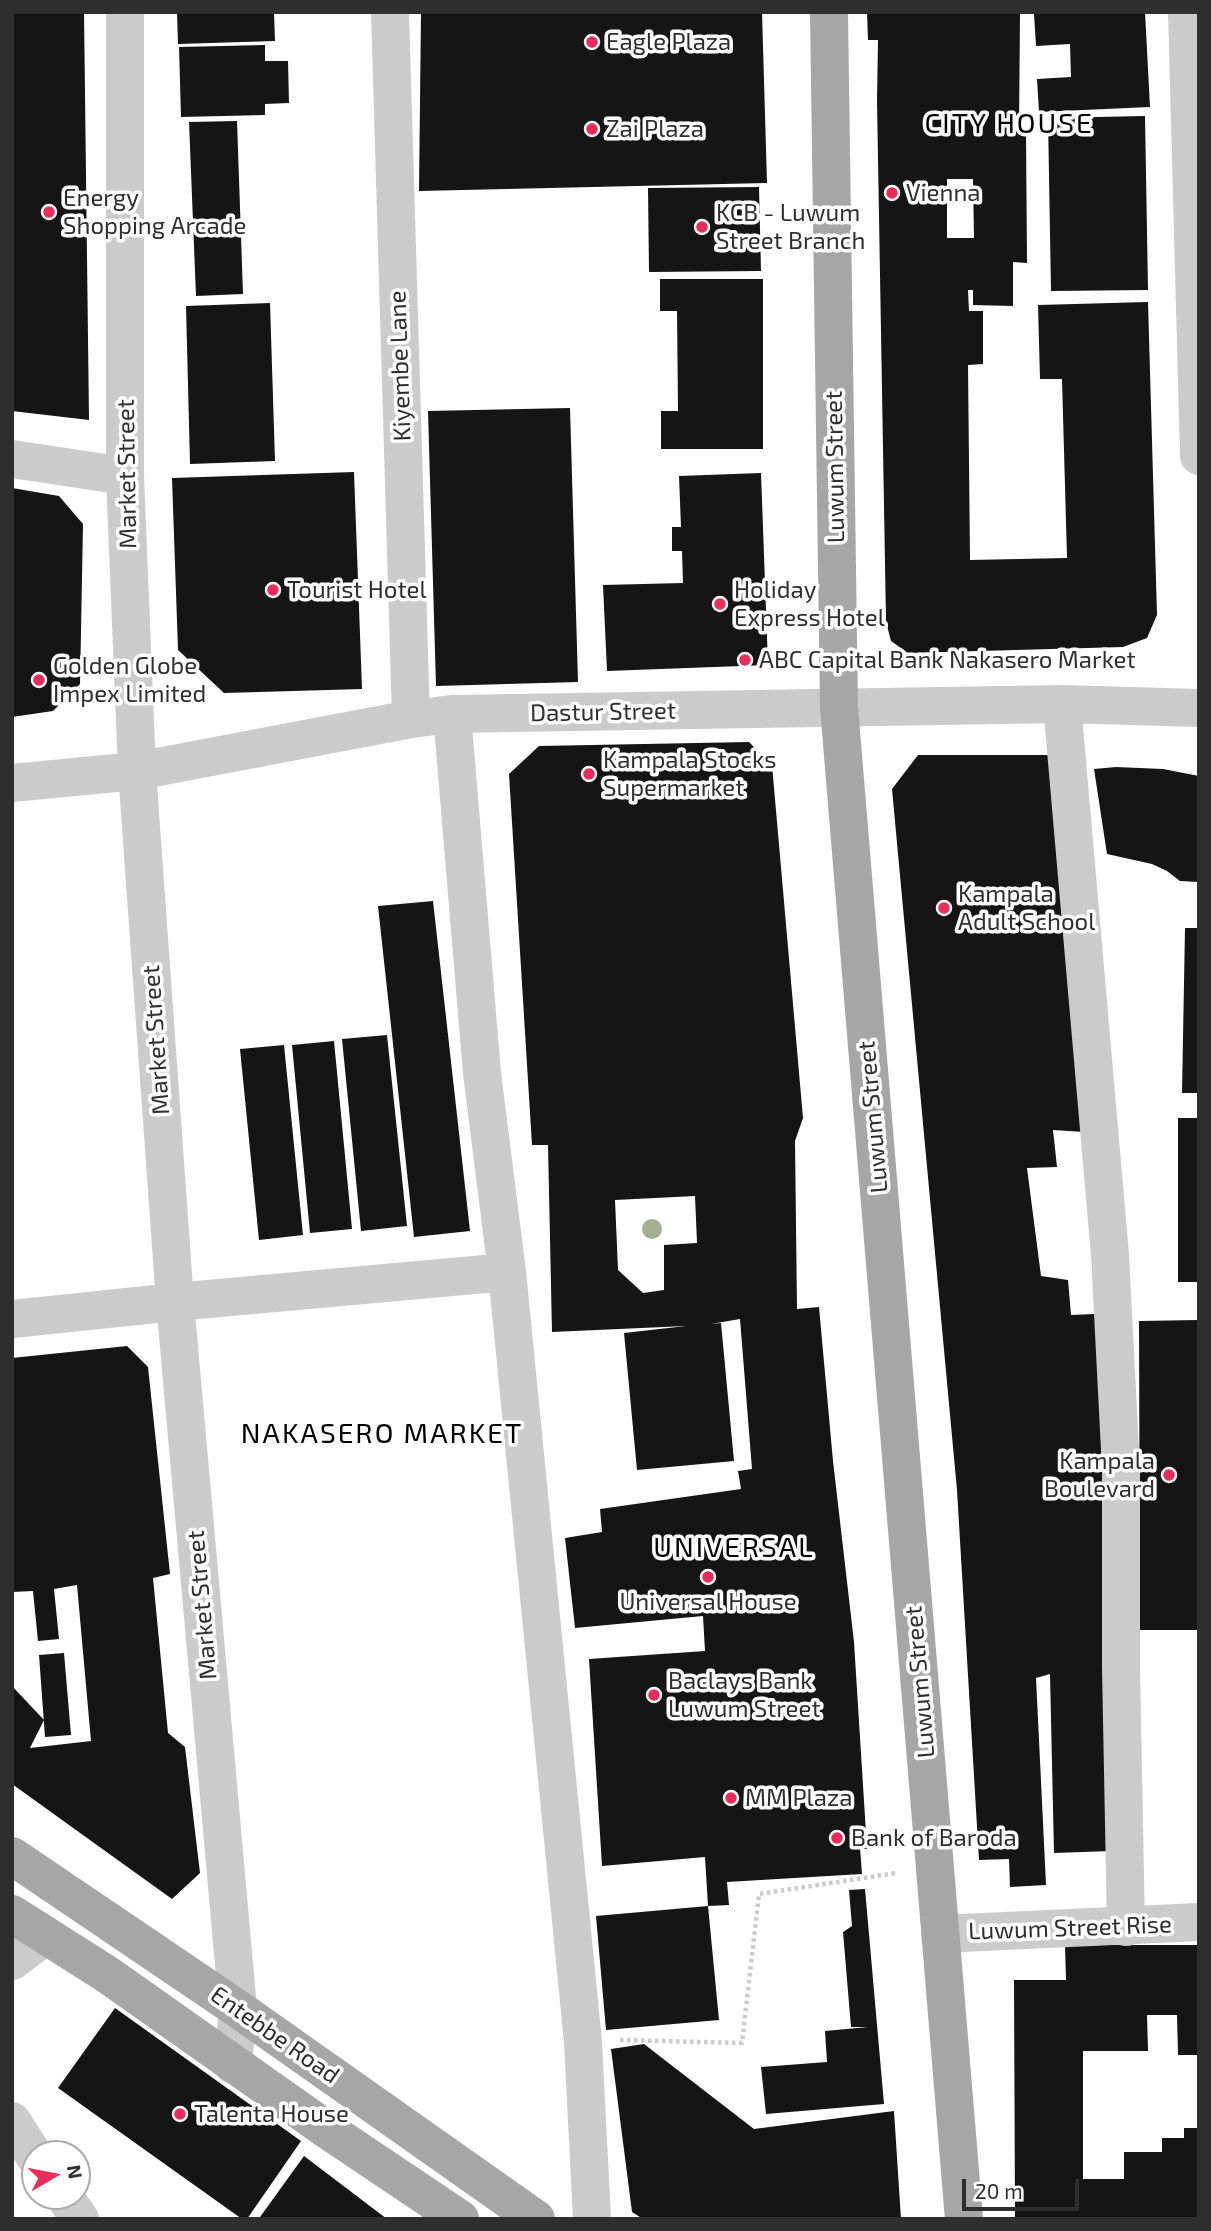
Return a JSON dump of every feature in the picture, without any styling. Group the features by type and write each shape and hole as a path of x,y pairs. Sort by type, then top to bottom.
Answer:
{"main road":[{"name":"Luwum Street","path":"829,12 839,707 964,2219"},
{"name":"Entebbe Road","path":"12,1856 238,2008 536,2219"},
{"name":"Entebbe Road","path":"12,1914 107,1975 233,2065 460,2219"}],"street":[{"name":"Market Street","path":"125,12 125,476 137,771 175,1302 238,2008 233,2065"},
{"name":"Kiyembe Lane","path":"390,12 411,719"},
{"path":"1187,12 1199,456"},
{"path":"12,459 125,476"},
{"path":"1062,704 1112,1295 1121,1469 1121,1668 1126,1927"},
{"name":"Dastur Street","path":"12,783 137,771 411,719 452,714 1062,704 1199,708"},
{"path":"452,714 482,1073 507,1272 583,2042 593,2219"},
{"path":"12,1319 507,1272"},
{"name":"Luwum Street Rise","path":"940,1934 1199,1922"},
{"path":"12,1961 45,1936"},
{"path":"12,2121 24,2140"}],"path":[{"path":"583,2042 639,2039 742,2043 759,1894 935,1866"}],"building":[{"name":"Energy Shopping Arcade","path":"12,12 84,12 89,420 12,411"},
{"path":"177,12 274,12 275,41 178,44"},
{"name":"Zai Plaza","path":"421,12 762,12 767,183 419,191"},
{"path":"867,12 1020,12 1019,131 1026,131 1027,263 1013,262 1013,306 973,305 973,290 968,290 969,311 983,311 983,364 968,365 970,560 1067,558 1062,379 1040,379 1038,305 1148,302 1157,615 1147,638 1123,647 908,653 891,641 886,622 878,40 868,40","holes":["947,179 973,179 974,238 947,238"]},
{"path":"1145,12 1150,107 1039,112 1037,79 1071,77 1070,44 1036,46 1034,14"},
{"path":"265,45 265,61 288,61 289,103 265,104 265,115 181,117 179,47"},
{"path":"1145,116 1148,290 1051,291 1048,118"},
{"path":"237,121 243,294 196,296 189,122"},
{"path":"759,187 761,271 649,272 648,188"},
{"path":"660,279 763,279 763,449 661,449 661,411 678,411 677,311 660,311"},
{"path":"270,303 275,461 190,464 186,306"},
{"path":"570,408 578,682 436,686 428,411"},
{"path":"354,472 362,689 224,693 178,650 172,478"},
{"path":"761,473 768,665 607,671 603,585 683,583 682,551 672,551 672,527 681,527 679,476"},
{"path":"12,488 59,496 83,524 80,684 53,711 12,717"},
{"path":"749,742 772,765 803,1118 795,1141 797,1309 819,1307 854,1642 867,1849 860,1848 862,1874 727,1882 729,1905 708,1906 705,1857 602,1866 589,1659 705,1651 703,1616 575,1628 565,1538 602,1532 600,1509 741,1489 738,1471 752,1469 740,1319 711,1324 721,1323 734,1461 637,1470 624,1333 686,1326 552,1332 548,1145 532,1145 509,774 539,746","holes":["695,1196 697,1243 664,1245 664,1290 643,1293 618,1270 615,1200"]},
{"path":"918,755 1052,755 1084,1132 1053,1130 1057,1167 1027,1168 1041,1276 1068,1280 1071,1315 1095,1314 1108,1494 1111,1851 1054,1853 1050,1674 1036,1678 1046,1885 1010,1887 1009,1859 979,1860 957,1490 892,789"},
{"path":"1094,769 1163,769 1199,776 1199,882 1180,881 1152,864 1107,854"},
{"path":"433,901 470,1231 414,1237 378,906"},
{"path":"1185,928 1199,928 1199,1093 1182,1093"},
{"path":"387,1035 407,1226 361,1231 342,1039"},
{"path":"334,1041 352,1229 310,1233 292,1045"},
{"path":"284,1045 303,1235 259,1240 240,1049"},
{"path":"1178,1118 1199,1118 1199,1282 1178,1282"},
{"name":"Kampala Boulevard","path":"1199,1320 1199,1630 1140,1630 1139,1321"},
{"path":"127,1346 148,1367 170,1574 153,1578 168,1733 185,1747 200,1873 172,1899 12,1784 12,1686 44,1720 30,1748 91,1741 77,1585 54,1589 59,1639 38,1641 33,1591 12,1592 12,1358"},
{"path":"64,1653 71,1735 45,1737 39,1655"},
{"path":"865,1889 884,2104 766,2114 761,2067 827,2062 825,2031 868,2027 851,2027 843,1932 852,1926 849,1890"},
{"path":"708,1906 719,2020 606,2030 596,1916"},
{"path":"1065,1945 1199,1945 1199,2055 1178,2055 1177,2015 1147,2015 1148,2051 1083,2051 1083,2179 1124,2179 1124,2152 1162,2152 1162,2138 1184,2138 1184,2128 1199,2128 1199,2219 1015,2219 1014,1980 1066,1980"},
{"name":"Talenta House","path":"115,2008 301,2141 247,2219 242,2219 58,2088"},
{"path":"644,2044 754,2129 894,2111 901,2219 643,2219 632,2212 611,2049"},
{"path":"304,2156 387,2219 260,2217"}],"place":[{"name":"Eagle Plaza","path":"592,42"},
{"name":"Zai Plaza","path":"592,129"},
{"name":"Vienna","path":"892,193"},
{"name":"Energy Shopping Arcade","path":"49,212"},
{"name":"KCB - Luwum Street Branch","path":"702,227"},
{"name":"Tourist Hotel","path":"273,590"},
{"name":"Holiday Express Hotel","path":"720,604"},
{"name":"ABC Capital Bank Nakasero Market","path":"745,660"},
{"name":"Golden Globe Impex Limited","path":"39,680"},
{"name":"Kampala Stocks Supermarket","path":"589,774"},
{"name":"Kampala Adult School","path":"944,908"},
{"name":"Kampala Boulevard","path":"1169,1475"},
{"name":"Universal House","path":"708,1577"},
{"name":"Baclays Bank Luwum Street","path":"654,1695"},
{"name":"MM Plaza","path":"731,1798"},
{"name":"Bank of Baroda","path":"837,1838"},
{"name":"Talenta House","path":"180,2114"}],"district":[{"name":"CITY HOUSE","path":"1009,124"},
{"name":"NAKASERO MARKET","path":"382,1434"},
{"name":"UNIVERSAL","path":"734,1548"}]}
